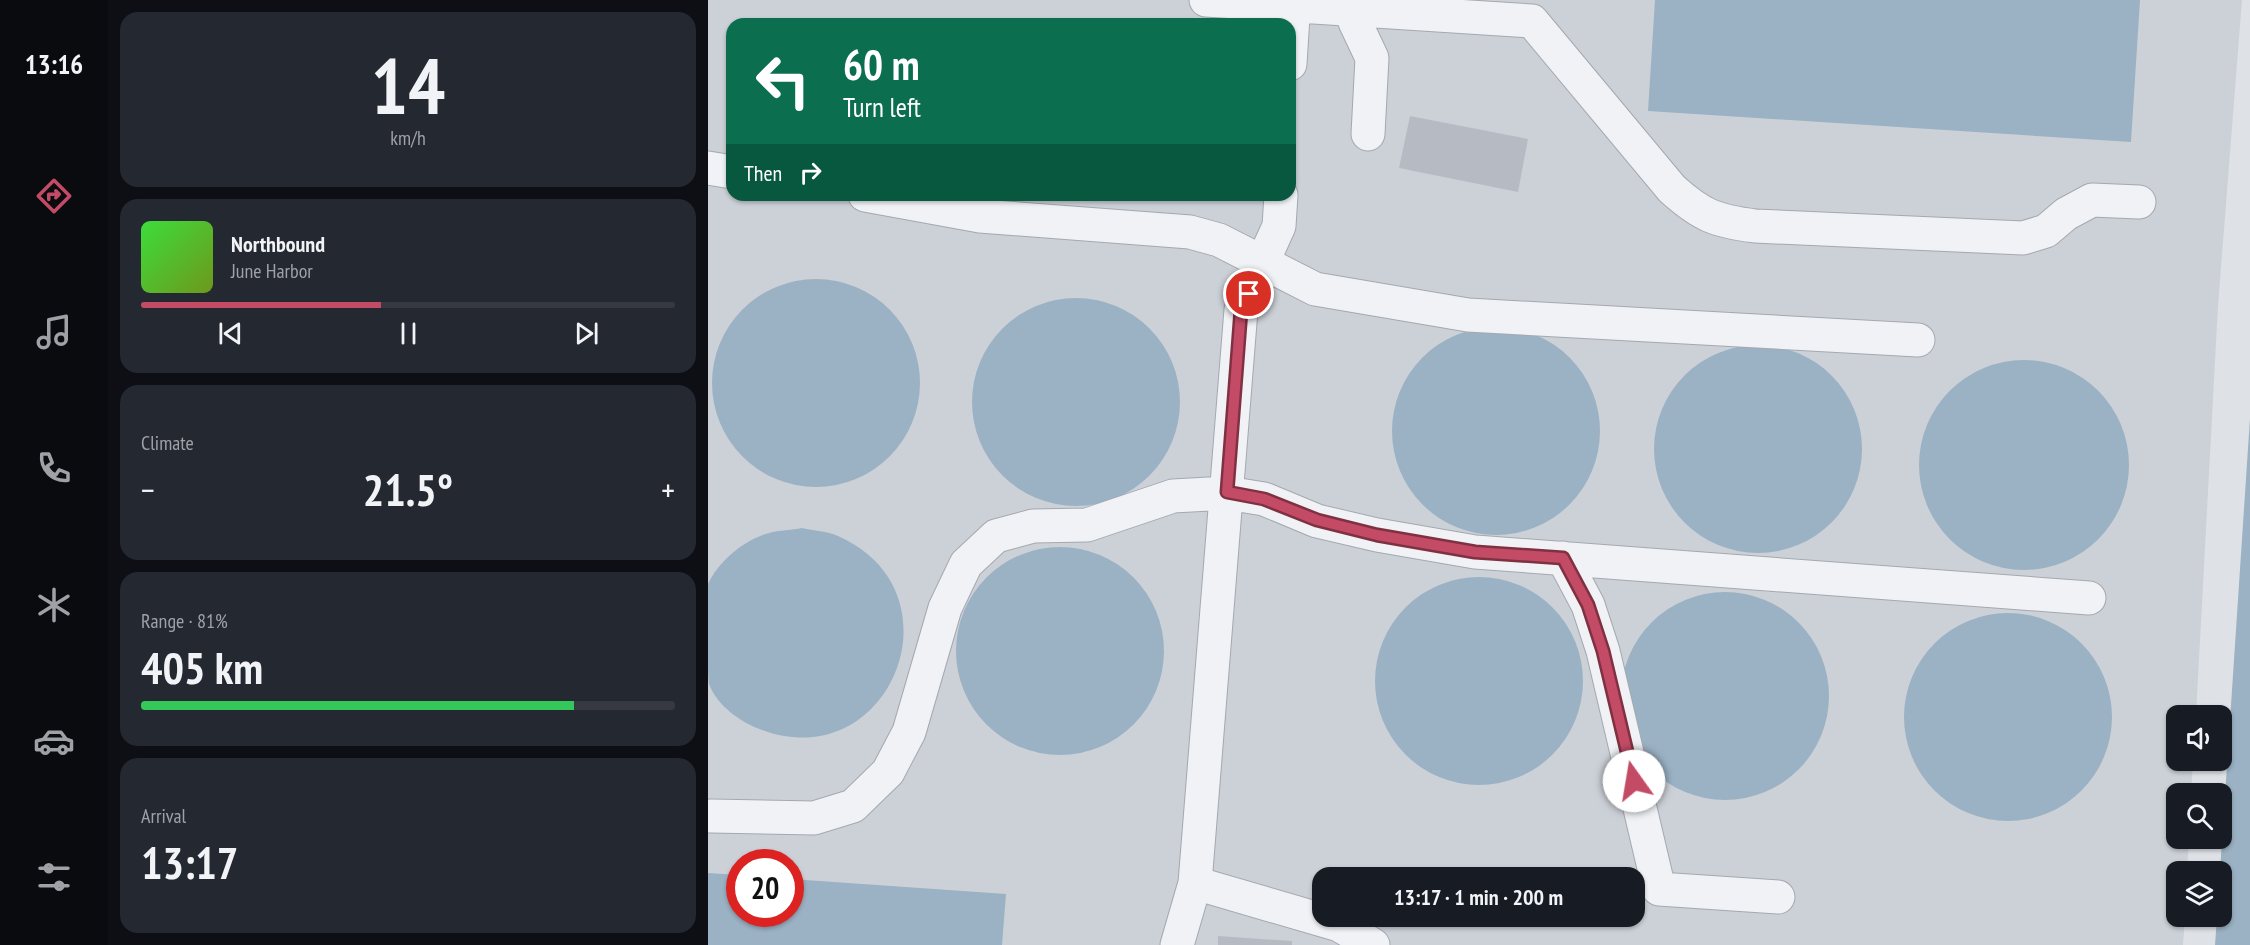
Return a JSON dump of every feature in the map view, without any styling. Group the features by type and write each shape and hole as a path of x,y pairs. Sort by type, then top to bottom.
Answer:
{"lane":[{"path":"1206,0 1533,11 1672,189 1693,208 1724,222 1755,226 2022,238 2046,231 2066,214 2092,200 2139,202"},
{"path":"1293,18 1294,3"},
{"path":"1363,7 1355,21 1372,58 1368,134"},
{"path":"708,168 726,171"},
{"path":"898,201 980,216 1190,232 1219,240 1315,289 1468,315 1918,340"},
{"path":"1176,944 1195,883 1241,310 1279,226 1281,201"},
{"path":"711,816 814,818 853,806 888,772 909,732 945,608 966,564 996,536 1033,526 1087,525 1173,496 1227,492 1264,499 1317,520 1377,535 1475,552 2089,598"},
{"path":"1563,558 1588,605 1603,651 1659,890 1778,897"},
{"path":"1195,883 1339,925 1373,945"}],"shaded area":[{"path":"708,0 2242,0 2218,306 2197,705 2166,705 2166,771 2192,771 2192,783 2166,783 2166,849 2188,849 2188,861 2166,861 2166,927 2184,927 2183,945 708,945"}],"water":[{"path":"1655,0 2140,0 2131,142 1648,111"},
{"path":"806,279 826,279 846,283 865,291 890,309 903,325 912,343 920,373 916,413 912,423 903,441 890,457 874,470 846,483 826,487 806,487 786,483 767,475 750,464 735,449 716,413 712,393 712,373 716,353 724,334 735,317 750,302 786,283"},
{"path":"1066,298 1086,298 1106,302 1125,310 1150,328 1163,344 1172,362 1180,392 1176,432 1172,442 1163,460 1150,476 1134,489 1106,502 1086,506 1066,506 1046,502 1027,494 1010,483 995,468 976,432 972,412 972,392 976,372 984,353 995,336 1010,321 1046,302"},
{"path":"1496,327 1516,329 1545,339 1576,365 1592,391 1598,411 1600,431 1598,451 1588,480 1562,511 1536,527 1516,533 1496,535 1476,533 1447,523 1416,497 1400,471 1394,451 1392,431 1394,411 1404,382 1430,351 1456,335 1476,329"},
{"path":"1748,345 1768,345 1788,349 1807,357 1832,375 1845,391 1854,409 1862,439 1858,479 1854,489 1845,507 1832,523 1816,536 1788,549 1768,553 1748,553 1728,549 1709,541 1692,530 1677,515 1658,479 1654,459 1654,439 1658,419 1666,400 1677,383 1692,368 1728,349"},
{"path":"2024,360 2044,362 2064,368 2082,378 2098,391 2111,407 2121,425 2127,445 2129,465 2127,485 2121,505 2111,523 2098,539 2082,552 2064,562 2044,568 2024,570 2004,568 1984,562 1966,552 1950,539 1937,523 1927,505 1921,485 1919,465 1921,445 1927,425 1937,407 1950,391 1966,378 1984,368 2004,362"},
{"path":"2250,418 2250,945 2215,945 2216,927 2232,927 2232,861 2221,861 2221,849 2232,849 2232,783 2226,783 2227,771 2232,771 2231,705"},
{"path":"802,528 838,536 876,562 898,597 904,634 896,672 876,704 846,727 807,737 762,730 731,713 713,692 709,684 708,671 708,584 713,575 733,552 750,541 773,532"},
{"path":"1050,547 1070,547 1090,551 1109,559 1134,577 1147,593 1156,611 1164,641 1160,681 1156,691 1147,709 1134,725 1118,738 1090,751 1070,755 1050,755 1030,751 1011,743 994,732 979,717 960,681 956,661 956,641 960,621 968,602 979,585 994,570 1030,551"},
{"path":"1469,577 1489,577 1509,581 1528,589 1553,607 1566,623 1575,641 1583,671 1579,711 1575,721 1566,739 1553,755 1537,768 1509,781 1489,785 1469,785 1449,781 1430,773 1413,762 1398,747 1379,711 1375,691 1375,671 1379,651 1387,632 1398,615 1413,600 1449,581"},
{"path":"1725,592 1745,594 1765,600 1799,622 1821,656 1827,676 1829,696 1827,716 1821,736 1799,770 1765,792 1745,798 1725,800 1705,798 1685,792 1651,770 1629,736 1623,716 1621,696 1623,676 1629,656 1651,622 1685,600 1705,594"},
{"path":"1998,613 2018,613 2038,617 2057,625 2082,643 2095,659 2104,677 2112,707 2108,747 2104,757 2095,775 2082,791 2066,804 2038,817 2018,821 1998,821 1978,817 1959,809 1942,798 1927,783 1908,747 1904,727 1904,707 1908,687 1916,668 1927,651 1942,636 1978,617"},
{"path":"708,873 726,874 726,927 804,927 804,880 1006,894 1002,945 708,945"}],"building":[{"path":"1410,116 1528,139 1518,192 1399,168"},
{"path":"1218,936 1292,941 1292,945 1218,945"}],"route":[{"path":"1249,294 1241,310 1227,492 1264,499 1317,520 1377,535 1475,552 1563,558 1588,605 1603,651 1634,781"}]}
